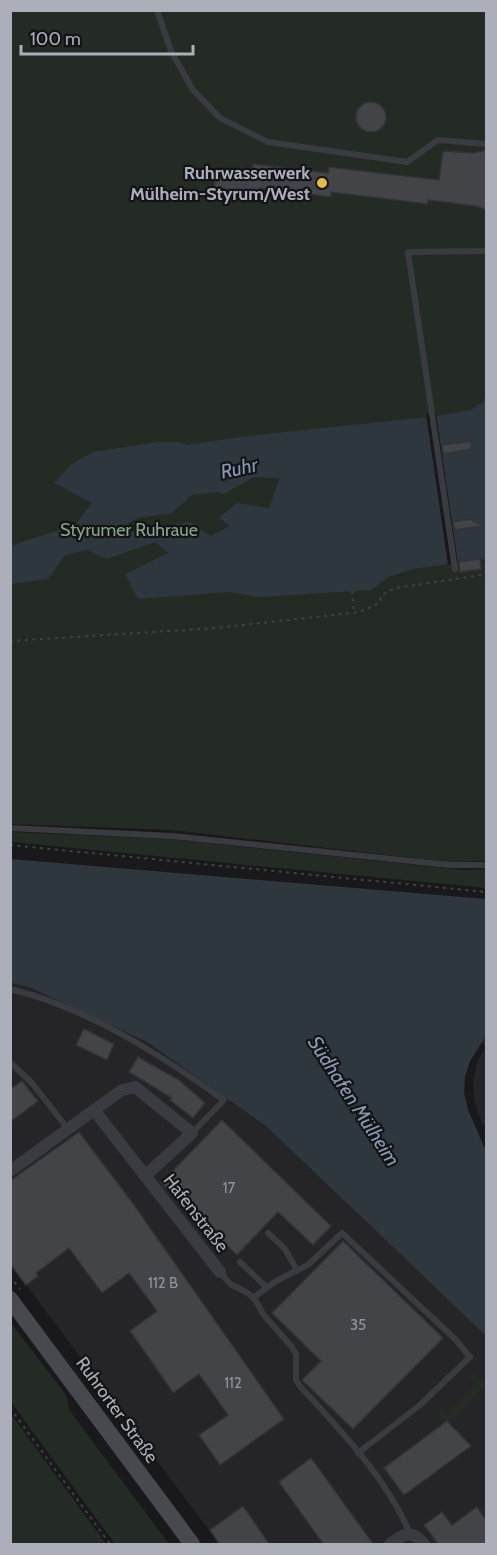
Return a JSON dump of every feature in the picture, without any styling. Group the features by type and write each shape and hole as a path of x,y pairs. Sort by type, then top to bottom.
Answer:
{"main road":[{"name":"Ruhrorter Straße","path":"10,1299 192,1545"}],"street":[{"path":"10,1171 122,1090 135,1087 192,1133"},
{"name":"Hafenstraße","path":"94,1110 220,1272"},
{"name":"Hafenstraße","path":"145,1176 192,1133"},
{"path":"390,1545 401,1536 410,1534 416,1536 424,1545"}],"lane":[{"path":"157,10 171,51 194,90 220,118 268,142 407,162 438,140 486,144"},
{"path":"455,569 408,252 486,251"},
{"path":"10,828 172,836 449,865 486,865"},
{"path":"10,989 59,1005 98,1022 182,1070 224,1100 192,1133"},
{"path":"10,1062 32,1083 68,1129"},
{"path":"268,1233 285,1249 297,1270"},
{"path":"253,1298 266,1287 308,1265 342,1233 455,1339 470,1357 420,1406 358,1453"},
{"path":"240,1262 266,1287"},
{"path":"220,1272 230,1284 253,1298 263,1314 291,1346 296,1354 296,1380 299,1385 358,1453 402,1514 410,1534"}],"path":[{"path":"10,640 216,628 354,613 379,603 382,594 395,588 486,576"},
{"path":"352,591 354,613"},
{"path":"10,845 486,892"},
{"path":"10,1408 110,1545"}],"shaded area":[{"path":"10,983 29,987 147,1042 267,1127 486,1336 486,1544 219,1544 11,1264"},
{"path":"486,1036 486,1127 482,1123 474,1101 473,1083 477,1063 485,1048 482,1041"}],"green space":[{"name":"Styrumer Ruhraue","path":"11,11 486,11 486,861 447,862 171,830 11,824"},
{"path":"11,832 169,839 463,870 486,869 486,888 11,842"},
{"path":"10,1322 66,1395 70,1411 169,1544 115,1544 11,1402"},
{"path":"474,1373 486,1385 454,1418 446,1423 438,1410 440,1408 446,1414 448,1413 476,1383 469,1377"},
{"path":"11,1414 106,1544 11,1544"}],"water":[{"name":"Ruhr","path":"486,396 486,559 412,569 388,577 371,590 259,597 229,592 138,599 125,574 168,553 155,542 107,559 87,550 65,555 48,579 11,584 10,546 75,525 92,503 54,483 72,464 93,452 158,442 179,442 187,445 248,436 437,416 471,410 483,402","holes":["254,477 280,478 269,508 236,503 219,518 230,526 211,536 190,522 109,536 137,518 172,513 192,495 217,492 224,494"]},
{"name":"Südhafen Mülheim","path":"11,859 486,899 486,1036 470,1061 465,1077 464,1093 468,1110 486,1151 486,1336 267,1127 147,1042 29,987 11,983"}],"pier":[{"path":"436,413 458,563 448,565 426,414"}],"building":[{"path":"371,102 382,106 386,117 382,128 371,132 360,128 356,117 360,106"},
{"name":"Ruhrwasserwerk Mülheim-Styrum/West","path":"486,150 486,210 476,206 428,200 427,204 331,192 331,197 260,188 260,193 214,188 216,171 252,175 253,164 328,173 329,167 439,180 443,151 474,153"},
{"path":"471,441 472,449 443,454 442,445"},
{"path":"470,519 483,526 455,530 453,522"},
{"path":"480,559 481,569 460,572 459,562"},
{"path":"84,1029 114,1044 107,1060 76,1045"},
{"path":"138,1057 179,1080 205,1103 193,1118 170,1100 172,1098 129,1072"},
{"path":"22,1081 38,1101 10,1122 10,1089"},
{"path":"222,1120 331,1226 313,1245 278,1212 237,1255 161,1183"},
{"path":"79,1132 134,1205 284,1419 220,1465 199,1435 228,1415 199,1374 173,1393 130,1331 157,1311 129,1273 102,1293 69,1248 36,1273 38,1276 26,1285 10,1264 10,1181"},
{"path":"343,1241 443,1338 353,1429 302,1380 321,1361 272,1313"},
{"path":"447,1421 471,1446 404,1495 384,1468"},
{"path":"311,1458 374,1545 324,1545 279,1482"},
{"path":"243,1506 270,1545 220,1545 210,1530"},
{"path":"477,1507 486,1520 486,1545 439,1545 424,1525 442,1512 452,1525"}],"place":[{"name":"Ruhrwasserwerk Mülheim-Styrum/West","path":"322,183"}]}
